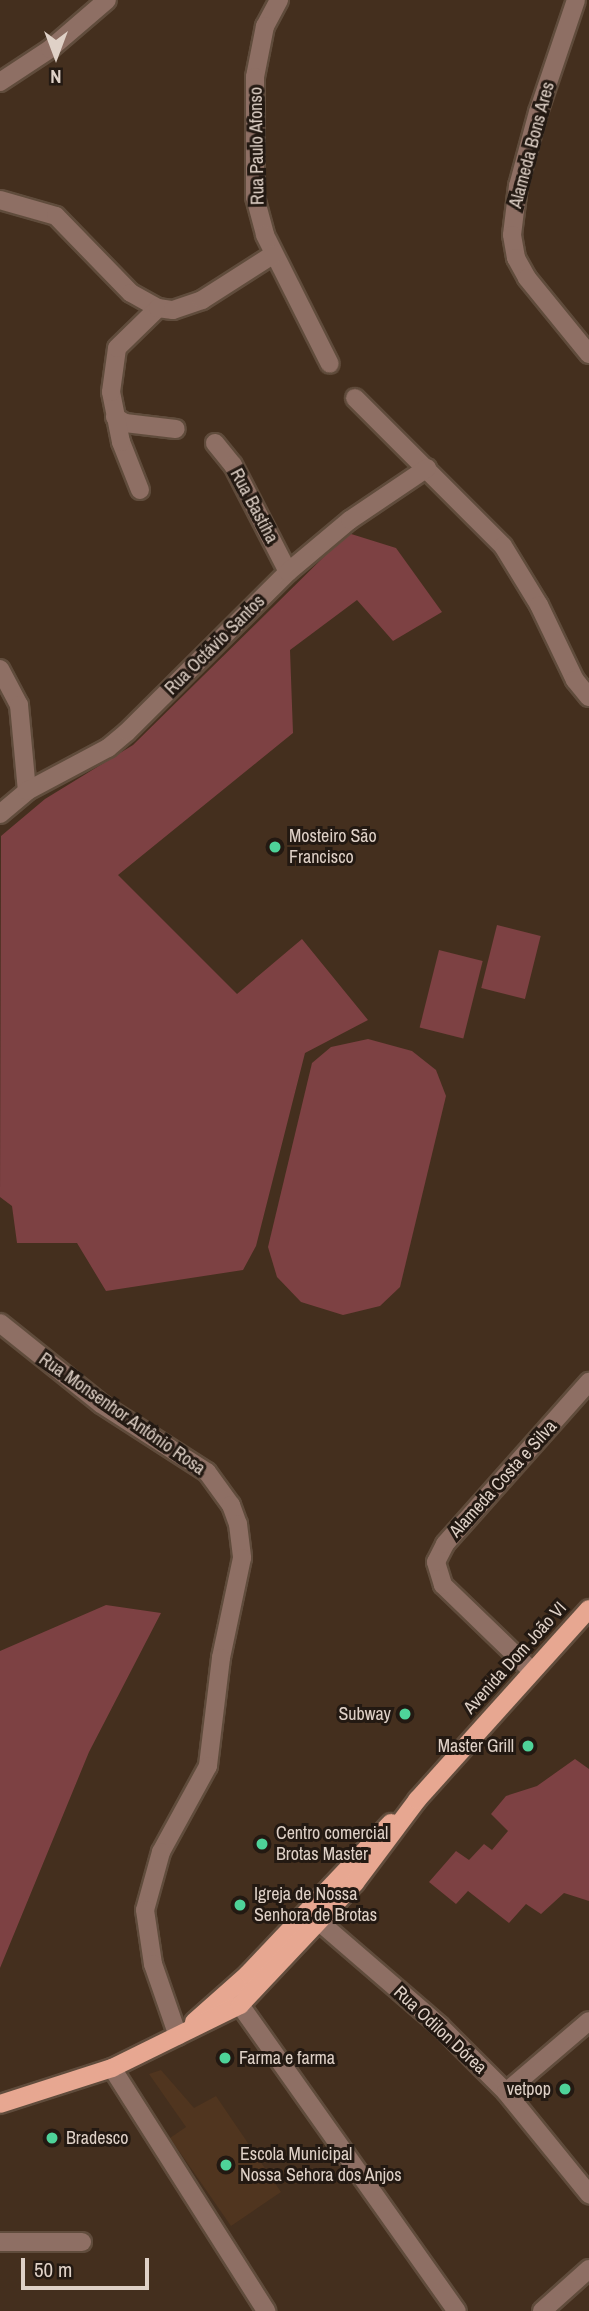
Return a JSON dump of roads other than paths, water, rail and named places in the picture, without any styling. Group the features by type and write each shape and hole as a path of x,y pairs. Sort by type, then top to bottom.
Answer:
{"main road":[{"name":"Avenida Dom João VI","path":"0,2104 112,2068 240,2005 313,1916 589,1609"},
{"name":"Avenida Dom João VI","path":"178,2036 313,1916"}],"street":[{"path":"0,82 50,50 107,0"},
{"name":"Rua Paulo Afonso","path":"279,0 265,26 255,77 255,197 274,254 330,364"},
{"name":"Alameda Bons Ares","path":"576,0 528,149 512,235 516,258 527,278 589,354"},
{"path":"0,200 56,216 131,293 158,308 173,310 202,300 274,254"},
{"path":"139,490 115,417 110,370 117,348 158,308"},
{"path":"355,398 503,546 539,605 575,680 589,697"},
{"path":"115,417 125,423 177,429"},
{"name":"Rua Bastíha","path":"215,443 233,465 288,572"},
{"name":"Rua Octávio Santos","path":"0,814 27,791 108,748 288,572 350,520 427,468"},
{"path":"0,669 19,705 27,791"},
{"name":"Rua Monsenhor Antônio Rosa","path":"0,1323 101,1404 207,1472 231,1505 238,1524 242,1558 221,1658 208,1766 160,1852 145,1910 152,1964 178,2036"},
{"name":"Alameda Costa e Silva","path":"532,1671 443,1585 436,1562 445,1544 589,1382"},
{"name":"Rua Odilon Dórea","path":"313,1916 440,2026 506,2092 589,2194"},
{"path":"240,2005 457,2311"},
{"path":"506,2092 589,2021"},
{"path":"112,2068 266,2311"},
{"path":"0,2242 82,2242"},
{"path":"542,2311 589,2269"}],"place":[{"name":"Mosteiro São Francisco","path":"275,847"},
{"name":"Subway","path":"405,1714"},
{"name":"Master Grill","path":"528,1746"},
{"name":"Centro comercial Brotas Master","path":"262,1844"},
{"name":"Igreja de Nossa Senhora de Brotas","path":"240,1905"},
{"name":"Farma e farma","path":"225,2058"},
{"name":"vetpop","path":"565,2089"},
{"name":"Bradesco","path":"52,2138"},
{"name":"Escola Municipal Nossa Sehora dos Anjos","path":"226,2165"}]}
